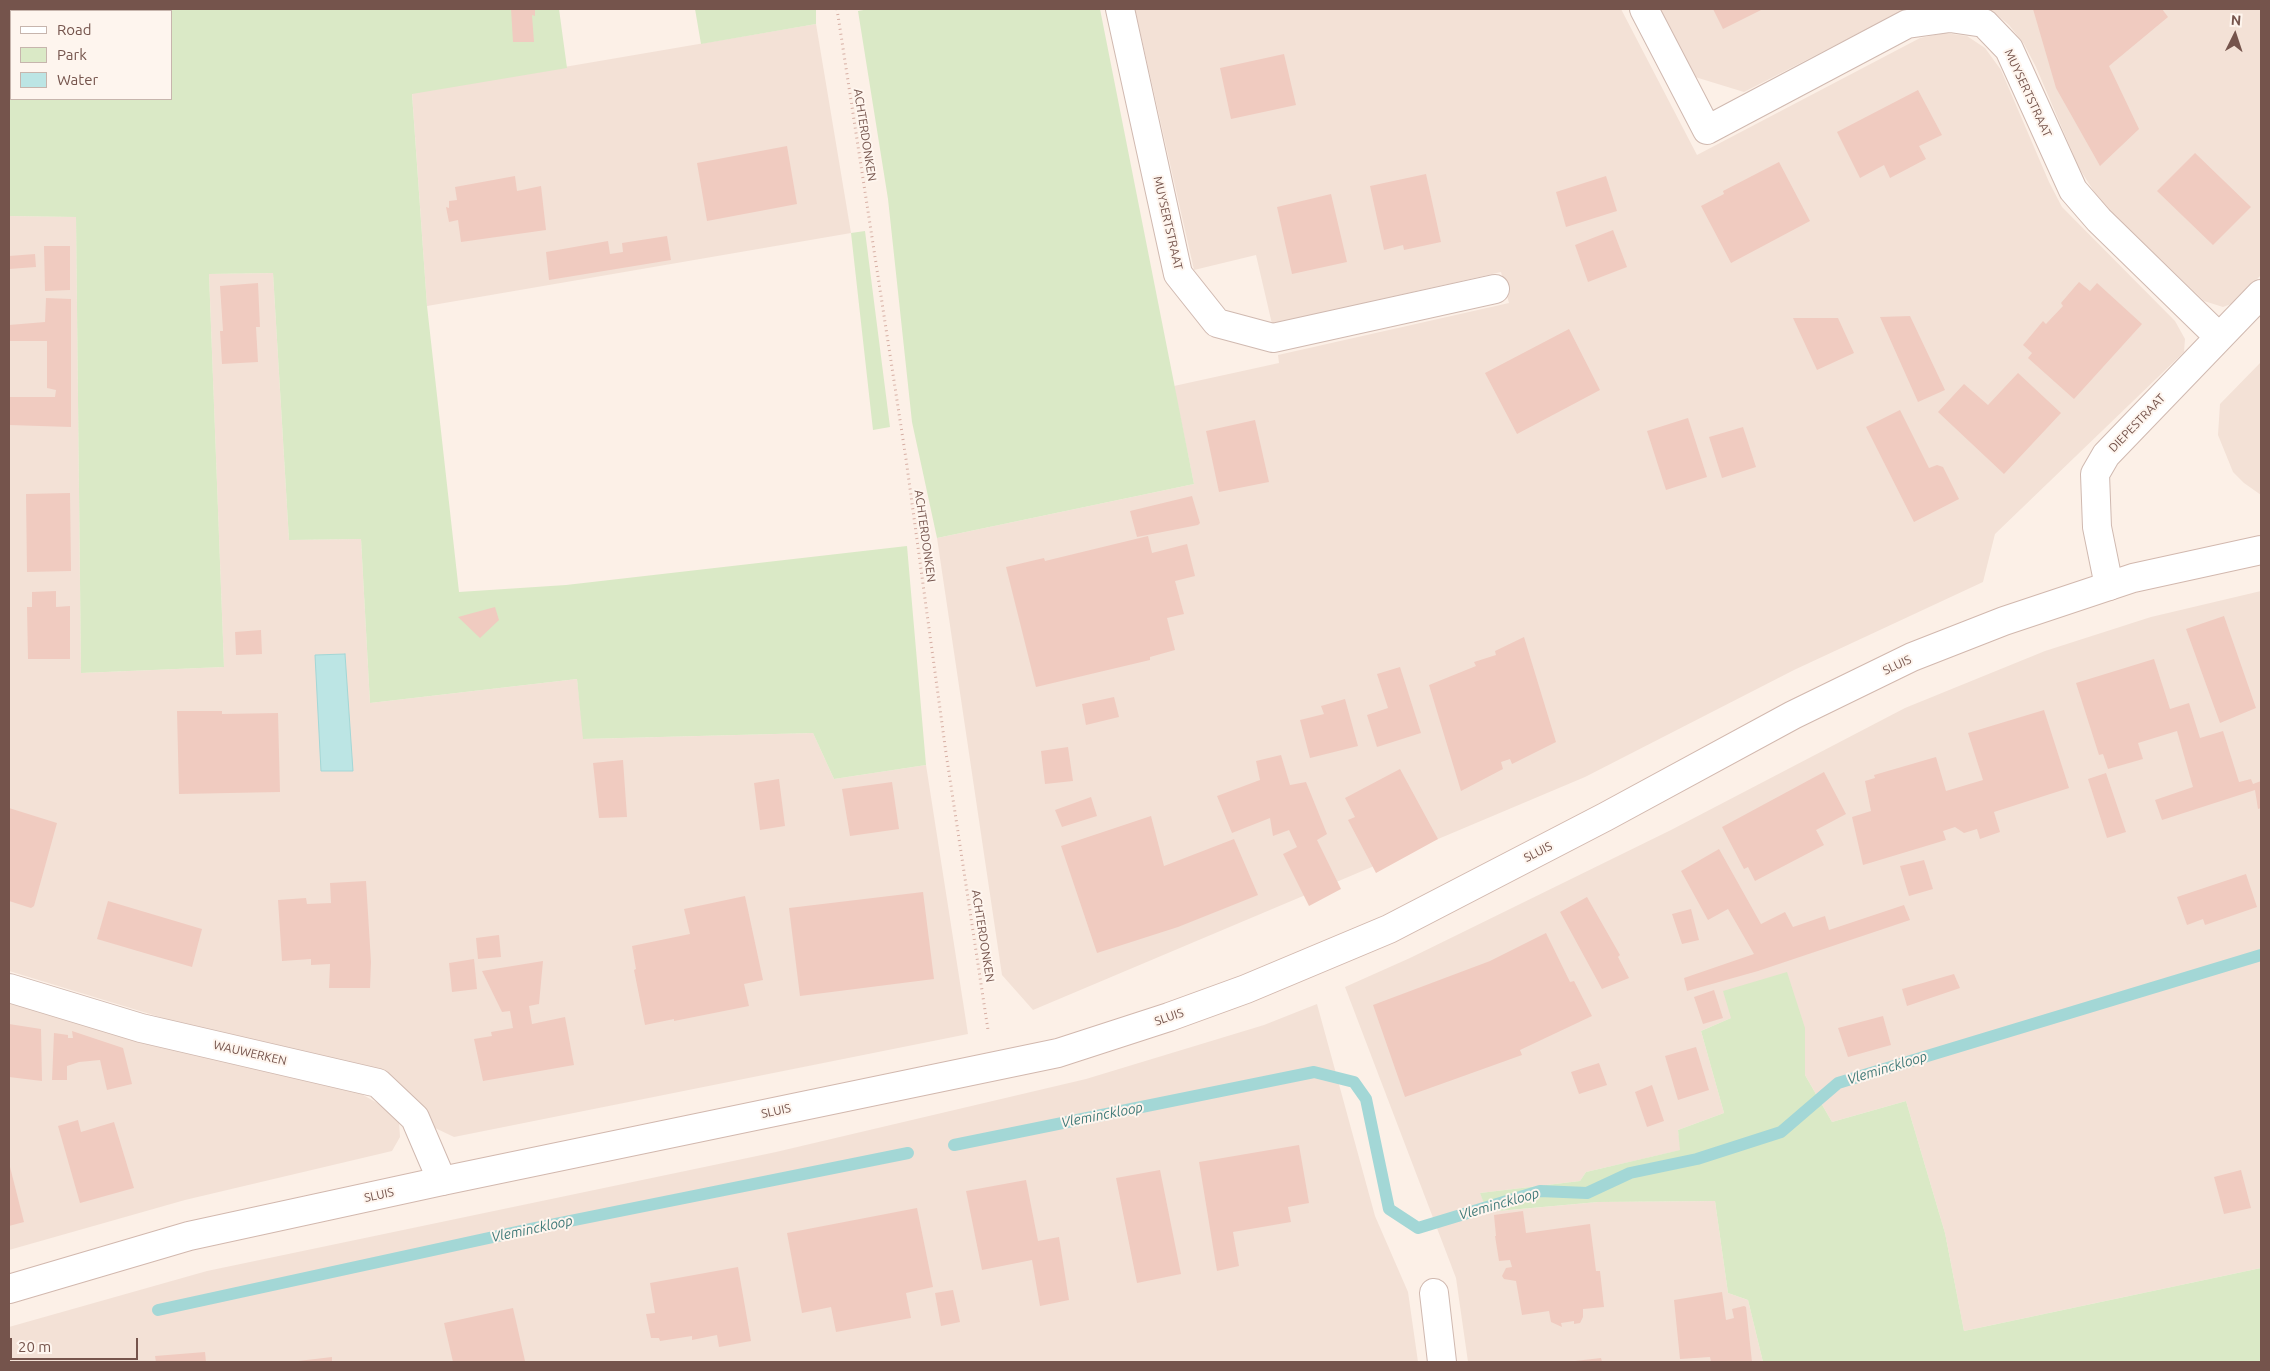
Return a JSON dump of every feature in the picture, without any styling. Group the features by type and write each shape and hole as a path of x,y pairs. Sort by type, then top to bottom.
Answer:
{"street":[{"name":"MUYSERTSTRAAT","path":"1120,9 1178,274 1217,323 1273,338 1496,289"},
{"name":"MUYSERTSTRAAT","path":"1644,9 1707,130 1907,24 1950,18 1984,23 2009,48 2073,190 2099,220 2219,337"},
{"name":"DIEPESTRAAT","path":"2109,586 2097,527 2095,474 2106,455 2261,294"},
{"name":"SLUIS","path":"9,1289 189,1236 442,1181 1058,1053 1168,1017 1246,989 1380,932 1605,817 1793,715 1904,662 2004,621 2109,586 2158,572 2261,550"},
{"name":"WAUWERKEN","path":"9,988 141,1028 378,1083 415,1118 442,1181"},
{"path":"1434,1293 1442,1362"}],"path":[{"name":"ACHTERDONKEN","path":"837,9 906,459 946,753 994,1065"}],"shaded area":[{"path":"1135,9 1621,9 1697,155 1920,38 1945,33 1967,36 1985,48 2001,70 2049,182 2062,207 2175,321 2185,339 2184,352 1995,534 1983,582 1794,670 1585,777 1033,1010 1002,975 937,538 1194,484 1174,386 1279,363 1278,355 1509,303 1501,272 1272,324 1256,255 1194,270"},
{"path":"1659,9 1906,9 1744,92 1695,77"},
{"path":"1985,9 2261,9 2261,275 2234,303 2223,307 2204,301 2100,201 2079,168 2036,67 2024,44 2009,25 1997,15"},
{"path":"816,24 851,233 427,306 412,93"},
{"path":"9,216 76,217 81,673 224,667 209,274 273,273 289,540 361,539 370,703 577,679 584,739 813,733 834,779 926,765 968,1034 454,1137 433,1127 420,1107 212,1033 9,971"},
{"path":"2261,362 2261,495 2244,483 2233,472 2218,435 2220,404"},
{"path":"2261,591 2261,1268 1964,1331 1945,1233 1906,1101 1832,1122 1805,1075 1805,1028 1731,1018 1701,1031 1724,1113 1678,1130 1681,1150 1586,1172 1580,1181 1480,1193 1488,1212 1598,1202 1715,1201 1728,1293 1748,1300 1763,1362 1468,1362 1456,1278 1345,987 1410,958 1671,830 1905,708 2045,651 2151,617"},
{"path":"9,1000 358,1092 379,1104 399,1121 400,1137 392,1151 185,1200 9,1250"},
{"path":"1317,1004 1375,1216 1408,1292 1418,1362 9,1362 9,1327 207,1271 776,1152 1086,1079 1264,1025"}],"green space":[{"path":"9,9 559,9 567,68 412,94 427,306 459,592 566,585 907,546 926,765 834,779 813,733 583,739 577,679 370,703 361,539 289,540 273,273 209,274 224,667 81,673 76,217 9,216"},
{"path":"695,9 816,9 816,24 701,44"},
{"path":"869,9 1100,9 1194,484 937,538 912,422 888,199 858,11"},
{"path":"865,231 890,427 873,430 851,233"},
{"path":"1787,972 1805,1028 1805,1075 1832,1122 1906,1101 1945,1233 1964,1331 2261,1268 2261,1362 1763,1362 1748,1300 1728,1293 1715,1201 1598,1202 1487,1212 1480,1193 1580,1181 1586,1172 1680,1150 1678,1130 1724,1113 1701,1031 1731,1018 1723,991"}],"water":[{"path":"345,654 353,771 321,771 315,655"}],"building":[{"path":"511,9 535,9 535,16 532,15 534,42 513,42"},
{"path":"1713,9 1763,9 1723,29"},
{"path":"2033,9 2162,9 2168,17 2109,66 2139,129 2100,166 2056,88"},
{"path":"1284,54 1296,105 1231,119 1220,68"},
{"path":"1918,90 1942,135 1919,146 1926,159 1890,178 1884,165 1860,178 1837,132"},
{"path":"787,146 797,204 707,221 697,163"},
{"path":"2195,153 2251,207 2213,245 2157,191"},
{"path":"1779,162 1810,221 1731,263 1701,206 1724,194 1723,191"},
{"path":"1426,174 1441,242 1404,250 1403,245 1384,250 1370,186"},
{"path":"515,176 517,191 541,186 546,230 461,242 458,220 449,222 446,207 449,208 449,201 457,200 455,187"},
{"path":"1606,176 1617,211 1566,227 1556,192"},
{"path":"1331,194 1347,262 1292,274 1277,207"},
{"path":"1613,230 1627,267 1588,282 1575,245"},
{"path":"667,236 671,260 549,280 546,252 608,241 610,254 623,252 622,243"},
{"path":"44,246 70,246 70,290 45,291"},
{"path":"35,254 36,267 9,269 9,256"},
{"path":"2079,282 2090,291 2097,283 2142,324 2074,399 2028,358 2032,353 2023,345 2043,321 2046,324 2063,306 2061,303"},
{"path":"258,283 260,327 256,327 258,362 222,364 220,331 223,331 220,286"},
{"path":"46,298 71,299 71,427 9,425 9,397 55,397 56,390 47,388 47,341 9,341 9,325 45,322"},
{"path":"1910,316 1945,390 1918,402 1880,317"},
{"path":"1793,318 1838,318 1854,353 1817,370"},
{"path":"1569,329 1600,390 1517,434 1485,373"},
{"path":"2018,373 2061,413 2004,474 1938,412 1964,384 1988,405"},
{"path":"1900,410 1929,468 1937,465 1943,467 1959,499 1914,522 1866,427"},
{"path":"1688,418 1707,477 1666,490 1647,431"},
{"path":"1255,420 1269,482 1219,492 1206,431"},
{"path":"1743,427 1756,467 1722,478 1709,437"},
{"path":"70,493 71,571 27,572 26,494"},
{"path":"1192,496 1200,523 1198,525 1137,537 1130,511"},
{"path":"1148,536 1152,553 1187,544 1195,576 1175,581 1184,614 1167,618 1175,650 1150,657 1150,660 1036,687 1006,567 1044,558 1045,561"},
{"path":"56,591 56,607 70,606 70,659 28,659 27,607 32,607 32,592"},
{"path":"495,607 499,620 480,638 458,617"},
{"path":"2224,616 2256,708 2220,723 2186,629"},
{"path":"261,630 262,654 236,655 235,632"},
{"path":"1524,637 1556,742 1512,764 1510,759 1501,762 1503,769 1461,791 1429,685 1476,666 1474,662 1496,655 1495,651"},
{"path":"2154,659 2170,709 2189,703 2200,738 2223,731 2239,782 2251,779 2253,784 2261,781 2261,808 2258,809 2255,790 2162,820 2155,800 2193,787 2177,731 2138,743 2143,759 2108,769 2103,754 2099,755 2076,683"},
{"path":"1400,667 1421,733 1377,747 1367,715 1388,708 1377,674"},
{"path":"1114,697 1119,717 1086,725 1082,704"},
{"path":"1345,699 1358,746 1310,758 1300,720 1324,714 1321,706"},
{"path":"2044,710 2069,788 1994,812 2000,832 1980,839 1977,829 1964,833 1955,827 1943,831 1946,840 1863,865 1852,817 1871,811 1865,781 1875,778 1874,775 1936,757 1946,791 1983,780 1968,733"},
{"path":"177,711 222,711 222,714 278,713 280,792 179,794"},
{"path":"1068,747 1073,781 1045,784 1041,751"},
{"path":"1281,755 1290,785 1306,782 1327,834 1317,840 1341,889 1309,906 1283,854 1297,847 1289,830 1273,836 1270,818 1232,833 1217,796 1260,780 1256,761"},
{"path":"623,760 627,817 599,818 593,763"},
{"path":"1400,769 1438,839 1376,873 1348,820 1355,817 1345,798"},
{"path":"1824,772 1846,814 1816,830 1824,845 1755,881 1748,867 1744,869 1722,827"},
{"path":"2106,773 2126,832 2107,838 2088,779"},
{"path":"779,779 785,826 760,830 754,783"},
{"path":"892,782 899,829 850,836 842,789"},
{"path":"1091,797 1097,816 1062,827 1055,810"},
{"path":"9,808 57,823 34,906 31,908 9,901"},
{"path":"1151,816 1164,866 1234,839 1258,895 1178,927 1097,953 1061,846"},
{"path":"1719,849 1761,924 1785,912 1793,927 1825,916 1829,930 1904,905 1910,920 1758,971 1687,991 1684,978 1754,954 1728,909 1708,920 1681,871"},
{"path":"1924,860 1933,889 1909,896 1900,866"},
{"path":"2246,874 2257,907 2205,925 2203,919 2187,925 2177,897"},
{"path":"366,881 371,962 370,988 329,988 330,964 311,965 311,959 282,961 278,900 306,898 307,904 331,903 330,883"},
{"path":"923,892 934,979 800,996 789,908"},
{"path":"745,896 763,980 744,984 749,1006 645,1025 634,970 636,969 632,946 690,934 684,909"},
{"path":"1587,897 1620,955 1618,957 1629,978 1602,989 1560,912"},
{"path":"108,901 202,929 192,967 97,939"},
{"path":"1691,909 1699,940 1682,944 1672,914"},
{"path":"1546,933 1570,982 1574,981 1592,1016 1520,1050 1522,1055 1405,1097 1373,1005 1490,961"},
{"path":"499,935 501,957 478,959 476,938"},
{"path":"474,959 477,989 452,992 449,963"},
{"path":"543,961 539,1004 529,1006 532,1024 565,1017 574,1065 483,1081 474,1039 492,1036 491,1032 513,1028 510,1011 502,1012 482,971"},
{"path":"1954,974 1960,988 1907,1006 1902,989"},
{"path":"1714,990 1723,1018 1703,1024 1694,997"},
{"path":"1883,1016 1891,1045 1848,1057 1838,1028"},
{"path":"9,1024 41,1029 42,1081 9,1077"},
{"path":"72,1031 123,1048 132,1084 107,1090 100,1060 79,1062 67,1066 67,1080 52,1080 54,1033 68,1035 68,1038 73,1038"},
{"path":"1696,1047 1709,1090 1678,1100 1665,1056"},
{"path":"1599,1063 1607,1085 1579,1094 1571,1072"},
{"path":"1652,1085 1664,1121 1647,1127 1635,1092"},
{"path":"78,1120 81,1132 114,1122 134,1188 80,1203 58,1126"},
{"path":"1299,1145 1309,1203 1288,1207 1291,1222 1233,1232 1239,1266 1217,1271 1199,1162"},
{"path":"9,1163 24,1222 9,1226"},
{"path":"1160,1170 1181,1274 1137,1283 1116,1178"},
{"path":"2241,1170 2251,1208 2224,1214 2214,1177"},
{"path":"1026,1180 1038,1241 1059,1237 1069,1300 1040,1306 1032,1260 982,1270 966,1191"},
{"path":"917,1208 933,1287 906,1293 911,1318 836,1332 831,1307 802,1313 787,1233"},
{"path":"1523,1211 1526,1233 1590,1224 1596,1271 1600,1271 1604,1307 1583,1309 1583,1317 1580,1323 1574,1324 1574,1321 1561,1323 1562,1327 1551,1322 1549,1311 1522,1315 1516,1281 1504,1279 1502,1276 1506,1268 1512,1267 1510,1260 1499,1261 1494,1215"},
{"path":"738,1267 751,1341 719,1347 717,1335 692,1340 692,1336 660,1341 659,1338 651,1338 646,1314 655,1313 650,1283"},
{"path":"953,1290 960,1322 941,1326 935,1293"},
{"path":"1722,1292 1726,1320 1734,1318 1732,1309 1746,1307 1752,1362 1711,1362 1710,1357 1680,1359 1674,1300"},
{"path":"513,1308 525,1361 453,1362 444,1323"},
{"path":"205,1352 206,1362 156,1362 155,1356"},
{"path":"332,1357 332,1362 298,1362 298,1361"},
{"path":"1601,1358 1602,1362 1575,1362 1575,1361"}],"waterway":[{"name":"Vleminckloop","path":"954,1145 1314,1072 1354,1082 1366,1099 1389,1209 1418,1228 1540,1191 1587,1193 1630,1173 1697,1159 1781,1132 1838,1083 2261,955"},
{"name":"Vleminckloop","path":"158,1310 530,1229 908,1153"}]}
